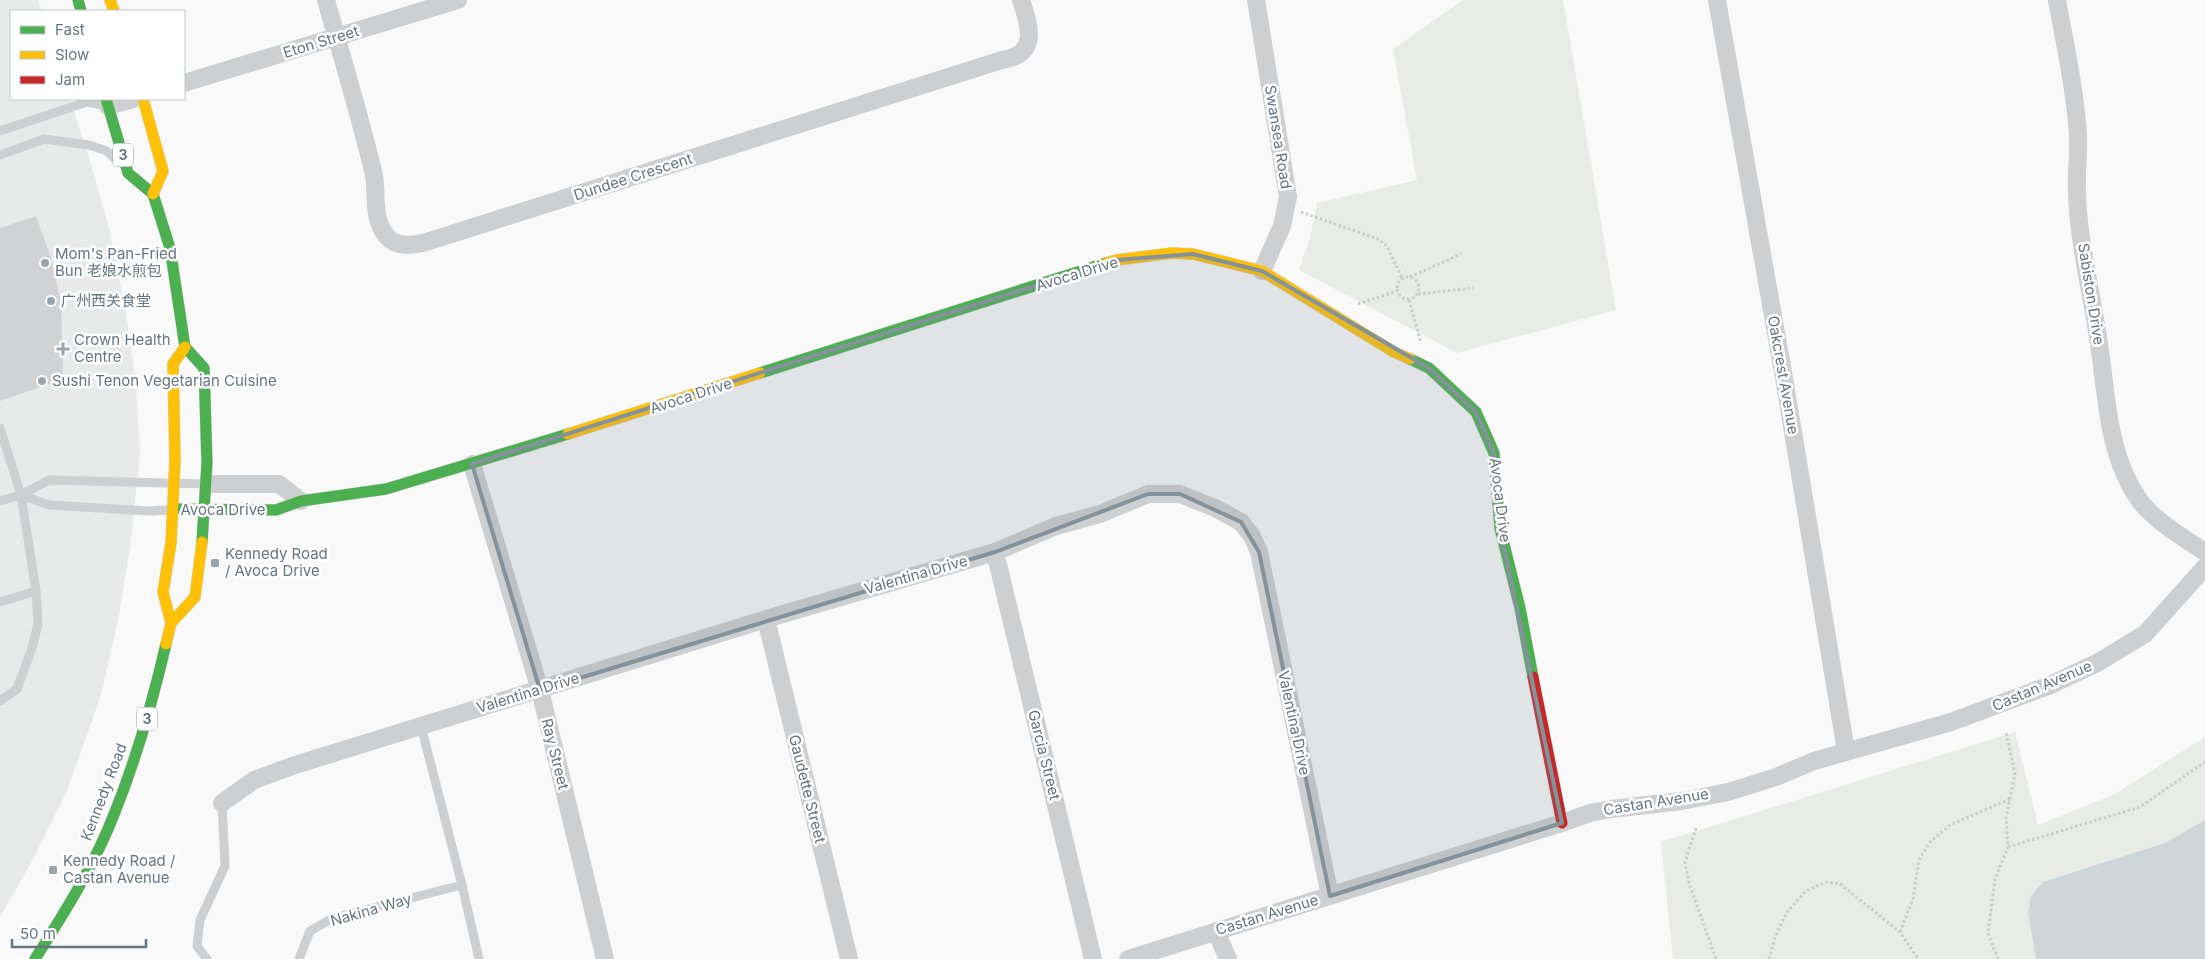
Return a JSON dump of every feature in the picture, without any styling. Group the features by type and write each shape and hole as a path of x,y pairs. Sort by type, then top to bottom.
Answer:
{"street":[{"path":"326,0 337,38"},
{"name":"Eton Street","path":"185,83 458,0"},
{"name":"Dundee Crescent","path":"337,38 374,173 378,221 383,232 394,243 407,246 423,243 1002,60 1015,58 1029,42 1029,26 1021,0"},
{"name":"Swansea Road","path":"1256,0 1288,197 1282,226 1262,271"},
{"name":"Oakcrest Avenue","path":"1717,0 1784,378 1846,751"},
{"name":"Sabiston Drive","path":"2057,0 2074,95 2078,136 2077,192 2084,262 2114,441 2120,460 2140,501 2153,514 2205,552"},
{"path":"107,102 124,100"},
{"name":"3","path":"107,102 128,173 154,194 163,171 144,100"},
{"path":"154,194 170,248 185,347 204,368 207,484 206,509 195,597 171,623"},
{"name":"Avoca Drive","path":"173,510 276,510 301,501 386,489 472,464 1116,260 1172,253 1193,254 1262,271 1394,352 1429,368 1458,393 1476,412 1494,453 1500,528 1520,608 1562,823"},
{"name":"Kennedy Road","path":"35,959 62,916 115,812 154,700 171,623 163,592 171,543 173,510 173,364 185,347"},
{"name":"Ray Street","path":"472,464 540,690 606,959"},
{"name":"Avoca Drive","path":"207,484 279,484 301,501"},
{"name":"Valentina Drive","path":"222,804 254,780 295,765 766,619 995,552 1056,526 1100,514 1148,494 1180,494 1215,508 1241,522 1252,536 1259,552 1330,896"},
{"name":"Garcia Street","path":"995,552 1093,959"},
{"name":"Castan Avenue","path":"1128,959 1590,813 1611,808 1682,801 1728,792 1846,751 1951,722 2048,686 2097,663 2145,634 2205,566"},
{"name":"Gaudette Street","path":"766,619 849,959"},
{"path":"1216,931 1228,959"}],"lane":[{"path":"0,131 87,102 107,102"},
{"path":"0,155 44,139 89,145 108,151 128,173"},
{"path":"0,428 21,495 36,591 38,624 32,648 17,689 0,702"},
{"path":"0,502 21,495 49,480 207,484"},
{"path":"21,495 49,505 149,511 173,510"},
{"path":"0,602 36,591"},
{"path":"421,726 479,959"},
{"path":"207,959 197,946 200,920 226,866 222,804"},
{"name":"Nakina Way","path":"299,959 310,931 333,918 462,885"}],"path":[{"path":"1286,208 1321,218 1378,239 1387,246 1402,278"},
{"path":"1429,368 1409,300 1400,295 1397,290 1398,282 1402,278 1410,277 1461,254"},
{"path":"1409,300 1414,298 1420,290 1410,277"},
{"path":"1418,294 1474,288"},
{"path":"1331,313 1397,290"},
{"path":"1998,959 1988,933 1995,879 2008,848 2006,818 2015,774 2006,732"},
{"path":"2008,848 2140,807 2205,762"},
{"path":"1900,932 1913,899 1919,860 1931,841 1950,825 2010,799"},
{"path":"1696,828 1685,862 1689,883 1716,959"},
{"path":"1769,959 1775,937 1787,912 1806,891 1826,882 1840,884 1900,932 1918,959"}],"highlighted area":[{"path":"1193,254 1262,271 1429,368 1476,412 1494,453 1500,528 1562,823 1330,896 1259,552 1241,522 1180,494 1148,494 995,552 540,690 472,464 1116,260"}],"shaded area":[{"path":"0,0 38,0 42,10 10,10 10,100 70,100 109,228 125,308 136,382 140,451 131,540 118,620 100,698 66,793 31,863 0,917"},
{"path":"1463,0 1563,0 1616,310 1457,353 1299,270 1310,238 1317,203 1417,180 1393,49"},
{"path":"2015,732 2038,825 2115,794 2205,737 2205,959 1673,959 1661,842"},
{"path":"2205,820 2205,959 2036,959 2028,912 2031,896 2043,882 2165,843"}],"building":[{"path":"36,216 50,255 61,302 63,379 0,401 0,228"}],"traffic: fast":[{"path":"78,0 81,10"},
{"path":"106,100 128,173 153,194 170,248 185,347 204,368 207,463 202,542"},
{"path":"760,373 1106,263"},
{"path":"1410,359 1429,368 1476,412 1494,453 1500,528 1520,608 1533,677"},
{"path":"173,509 276,510 301,501 386,489 568,434"},
{"path":"35,959 79,887 107,831 137,749 166,644"}],"traffic: slow":[{"path":"110,0 114,10"},
{"path":"143,100 163,171 153,194"},
{"path":"1106,263 1172,253 1193,254 1262,271 1394,352 1410,359"},
{"path":"166,644 171,623 163,592 171,543 175,460 173,364 185,347"},
{"path":"568,434 760,373"},
{"path":"171,623 195,597 202,542"}],"traffic: jam":[{"path":"1533,677 1562,823"}],"place":[{"name":"Mom's Pan-Fried Bun 老娘水煎包","path":"45,263"},
{"name":"广州西关食堂","path":"51,301"},
{"name":"Crown Health Centre","path":"63,349"},
{"name":"Sushi Tenon Vegetarian Cuisine","path":"42,381"},
{"name":"Kennedy Road / Avoca Drive","path":"215,563"},
{"name":"Kennedy Road / Castan Avenue","path":"53,870"}]}
